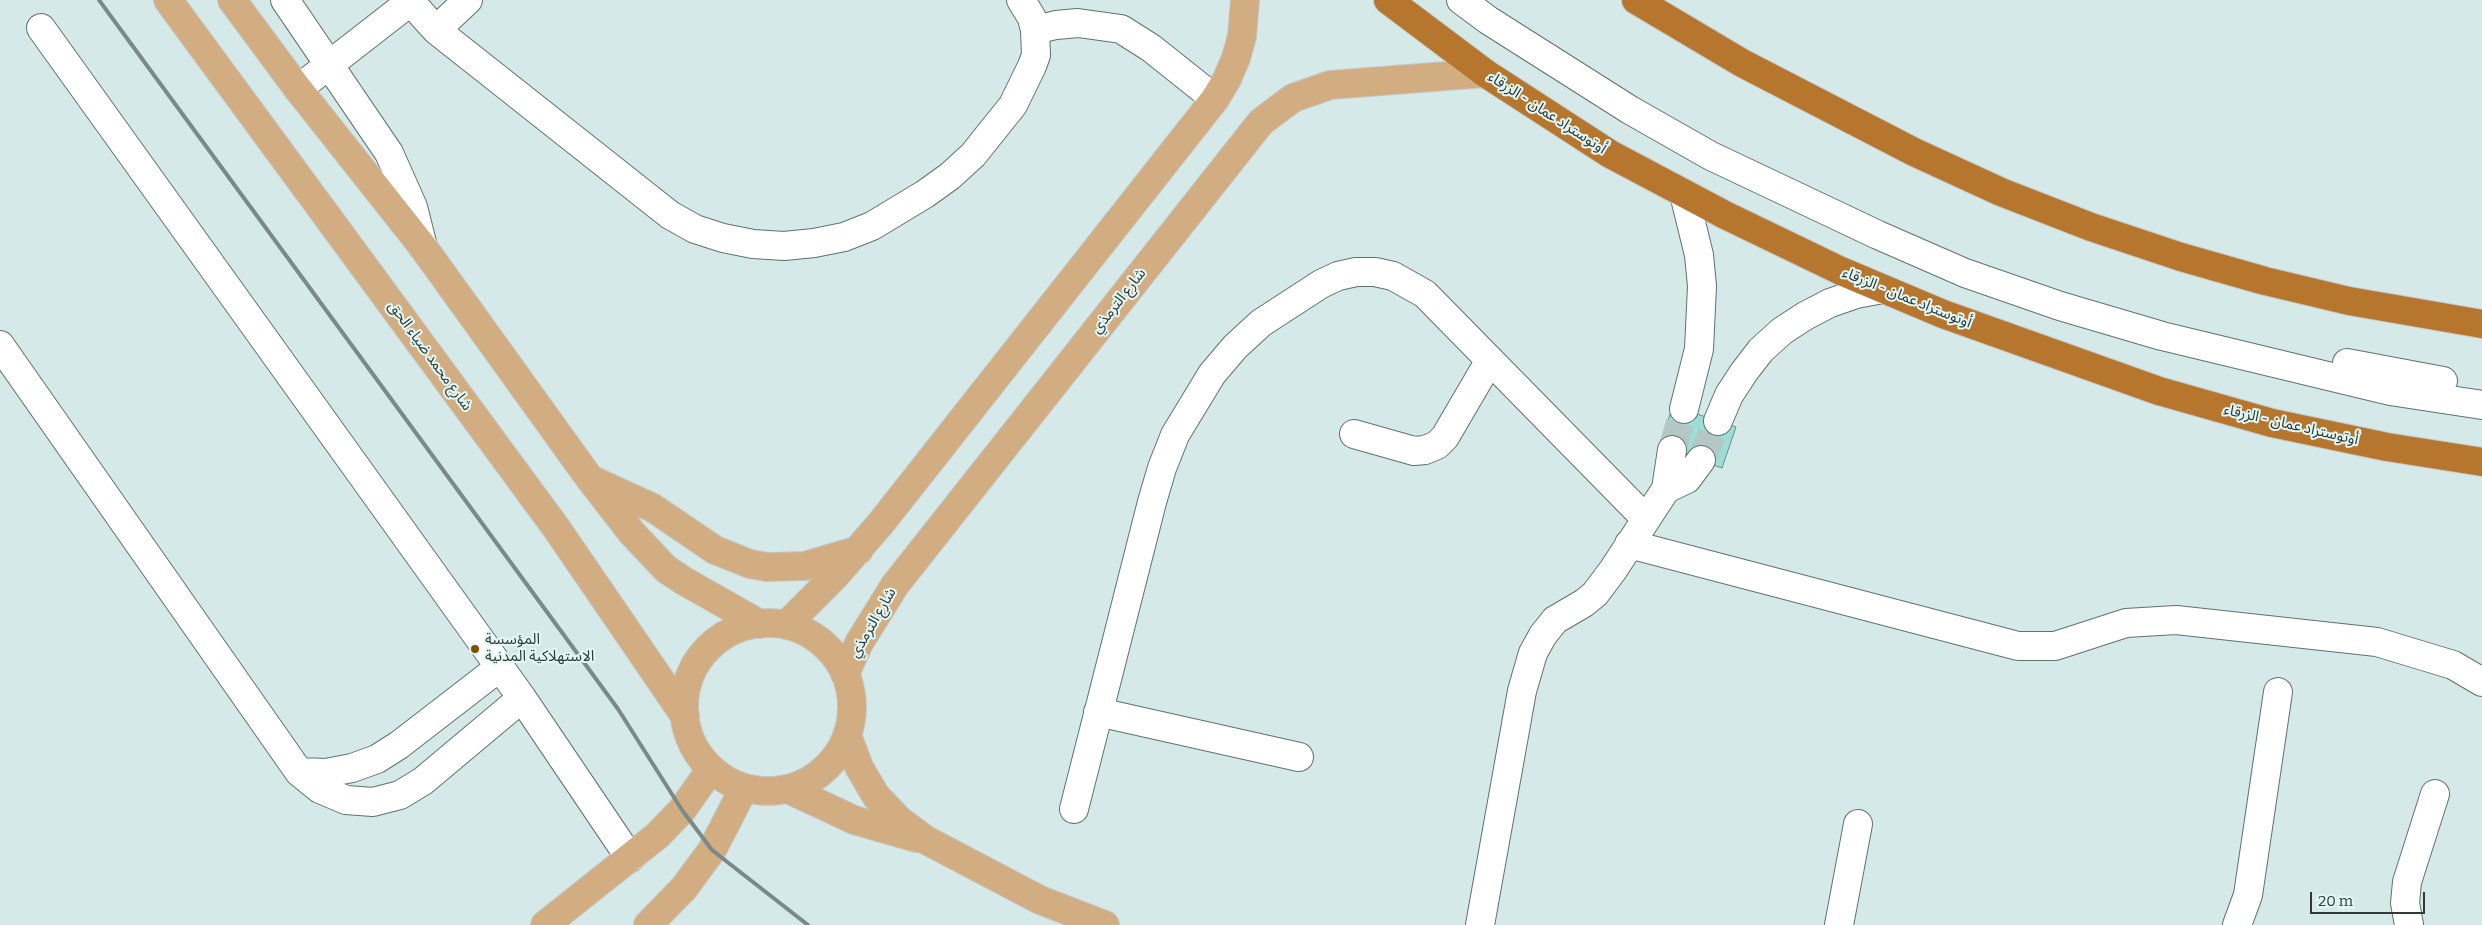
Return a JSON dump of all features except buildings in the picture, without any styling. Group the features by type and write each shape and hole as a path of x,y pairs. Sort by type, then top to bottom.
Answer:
{"highway":[{"name":"أوتوستراد عمان - الزرقاء","path":"1388,0 1485,73 1610,154 1684,194 1832,267 1883,289 2021,343 2168,394 2272,423 2387,447 2482,462"},
{"path":"1636,0 1742,63 1914,152 2001,192 2091,227 2181,257 2264,281 2349,301 2482,324"}],"main road":[{"name":"شارع محمد ضياء الحق","path":"168,0 557,529 685,716"},
{"path":"232,0 298,89 423,247 590,479 632,533 666,569 684,581 773,625 805,632 821,642 835,657 845,674 852,715 847,735 838,754 824,770 808,782 788,789 767,792 744,788 727,780 711,769 698,754 689,735 685,716 685,694 692,673 703,654 719,639 732,632 773,625 859,550 1215,100 1227,80 1236,58 1242,36 1245,0"},
{"name":"شارع الترمذي","path":"845,674 859,643 895,585 1262,122 1293,98 1330,85 1485,73"},
{"path":"590,479 653,508 715,550 750,564 767,567 805,566 859,550"},
{"path":"847,735 859,767 876,796 899,820 926,840 1040,900 1105,925"},
{"path":"546,925 658,835 682,810 711,769"},
{"path":"648,925 684,888 712,850 744,788"},
{"path":"788,789 854,820 926,840"}],"lane":[{"path":"285,0 389,153 413,207 423,247"},
{"path":"436,30 468,0"},
{"path":"298,89 410,1 436,30 670,215 695,229 753,244 784,246 814,243 844,237 872,226 899,211 950,176 979,149 1013,105 1036,55 1035,30 1032,18 1021,0"},
{"path":"1461,0 1488,20 1630,110 1711,156 1878,235 1965,273 2060,306 2200,345 2390,392 2482,405"},
{"path":"1489,0 1587,66 1719,142 1836,200 1973,258 2071,293 2170,323 2290,351 2482,388"},
{"path":"1035,30 1056,25 1078,23 1121,29 1151,48 1215,100"},
{"path":"41,28 522,698 630,858"},
{"path":"1684,194 1699,255 1702,286 1699,349 1684,409"},
{"path":"1074,810 1152,502 1162,468 1175,435 1212,374 1262,323 1291,302 1338,276 1356,272 1375,272 1394,276 1425,294 1646,518"},
{"path":"1718,421 1729,395 1744,372 1761,350 1782,332 1804,316 1830,303 1856,294 1883,289"},
{"path":"0,345 299,772 320,790 346,800 373,802 400,795 423,781 522,698"},
{"path":"1354,434 1414,452 1437,445 1445,437 1490,360"},
{"path":"1480,925 1522,690 1533,653 1542,635 1555,620 1584,604 1595,594 1666,489 1672,450"},
{"path":"1666,489 1686,479 1700,460"},
{"path":"1629,544 2018,646 2054,646 2126,623 2176,620 2377,642 2453,665 2482,682"},
{"path":"299,772 326,773 352,768 377,759 399,745 500,667"},
{"path":"2237,925 2248,896 2278,692"},
{"path":"1098,712 1299,757"},
{"path":"2409,925 2405,903 2407,882 2434,794"},
{"path":"1839,925 1858,824"}],"tunnel":[{"path":"1672,450 1684,409"},
{"path":"1701,460 1718,421"}],"railway":[{"path":"99,0 618,709 682,810 712,850 808,925"}],"place":[{"name":"المؤسسة الاستهلاكية المدنية","path":"475,649"}]}
